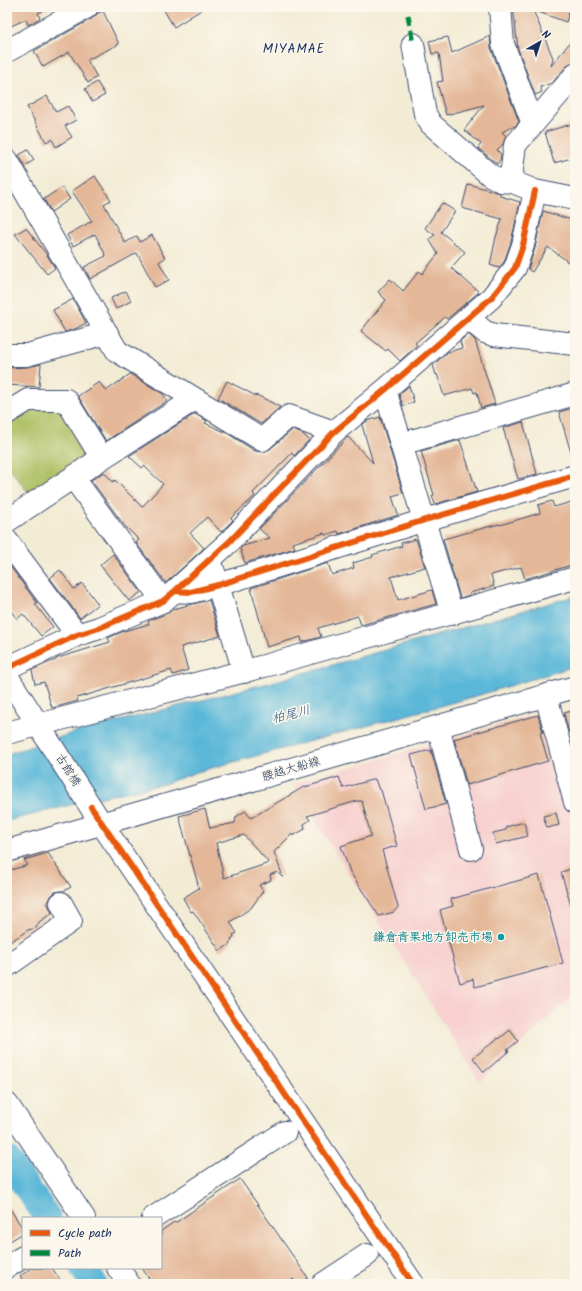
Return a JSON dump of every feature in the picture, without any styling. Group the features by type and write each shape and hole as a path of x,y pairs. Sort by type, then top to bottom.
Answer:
{"street":[{"path":"7,51 87,7"},
{"path":"500,7 503,44 533,124"},
{"path":"413,44 425,114 431,124 490,175 501,181 513,182 535,191 575,199"},
{"path":"513,182 512,168 515,145 575,75"},
{"path":"7,160 117,351 262,440 289,416 334,432"},
{"path":"169,596 230,541 334,432 491,298 515,268 523,245 535,191"},
{"path":"468,318 485,332 494,335 575,344"},
{"path":"7,355 27,355 107,332"},
{"path":"385,390 452,614"},
{"path":"402,444 575,394"},
{"path":"7,521 195,399"},
{"path":"7,413 28,400 66,400 102,458"},
{"path":"7,668 76,635 99,628 169,596 218,585 425,520 575,476"},
{"path":"73,478 169,596"},
{"path":"7,541 76,635"},
{"path":"211,559 244,672"},
{"path":"7,733 42,729 575,578"},
{"name":"古館橋","path":"7,676 96,815 413,1284"},
{"name":"腰越大船線","path":"7,851 96,815 438,726 575,687"},
{"path":"546,696 575,802"},
{"path":"438,726 471,849"},
{"path":"7,966 71,921 62,903"},
{"path":"7,1104 83,1217"},
{"path":"155,1217 285,1132"},
{"path":"322,1284 367,1255"},
{"path":"7,1267 22,1258"},
{"path":"119,1269 129,1284"}],"shaded area":[{"path":"546,711 575,809 575,994 480,1082 292,784"}],"green space":[{"path":"30,407 62,407 91,456 31,496 7,465 7,423"}],"water":[{"name":"柏尾川","path":"575,596 575,666 473,697 197,772 164,784 111,795 7,821 7,754 76,732 265,684"}],"building":[{"path":"7,7 51,7 38,13 40,18 28,25 26,19 7,28"},
{"path":"162,7 206,7 174,27"},
{"path":"513,7 571,7 566,22 533,10 553,58 551,66 575,36 575,63 570,63 552,83 540,87 542,92 535,95 518,49"},
{"path":"103,11 119,44 87,60 97,77 88,83 69,52 43,67 34,51"},
{"path":"490,36 491,48 519,122 515,126 502,132 506,136 503,144 497,150 501,154 500,160 497,164 478,148 481,144 464,130 484,105 446,115 437,82 443,81 439,53 432,54 429,41 448,37 452,53"},
{"path":"97,82 105,95 92,102 85,89"},
{"path":"47,96 56,112 68,106 76,120 65,126 72,137 56,147 52,139 46,142 27,107"},
{"path":"575,123 575,157 554,163 545,132"},
{"path":"28,150 34,160 25,166 19,155"},
{"path":"95,176 111,200 104,204 125,243 137,236 140,242 152,235 165,258 159,262 169,280 155,287 137,253 90,279 84,267 106,256 95,234 73,246 67,235 92,221 72,191"},
{"path":"468,184 500,193 500,196 520,202 511,242 504,262 499,268 490,265 496,237 502,219 462,208"},
{"path":"62,187 70,199 51,212 44,199"},
{"path":"442,203 455,211 441,232 465,252 451,268 479,292 447,319 445,317 415,343 417,345 400,361 388,349 386,351 361,331 386,300 378,292 390,279 403,291 419,271 422,274 438,254 429,239 435,235 425,228"},
{"path":"543,211 575,221 575,267 548,247 532,272 528,269 535,248"},
{"path":"26,228 55,268 47,274 15,234"},
{"path":"126,291 131,301 116,309 111,298"},
{"path":"73,299 86,323 65,332 53,310"},
{"path":"468,334 475,340 495,404 481,408 477,392 474,393 472,388 444,396 433,365 448,352 462,348 460,341"},
{"path":"41,364 39,387 7,385 7,368 27,367"},
{"path":"130,374 163,394 167,401 106,441 78,396 99,382 106,391"},
{"path":"227,381 280,407 261,424 218,398"},
{"path":"409,386 414,402 403,406 399,394"},
{"path":"573,408 575,416 575,455 572,456 559,412"},
{"path":"195,414 207,421 205,423 227,433 255,451 263,452 270,449 292,430 303,434 309,440 294,456 292,453 253,493 255,496 231,518 233,520 221,532 207,517 190,533 204,548 166,583 136,543 139,540 124,525 91,480 104,472 113,482 115,480 142,507 163,484 144,466 142,468 129,456"},
{"path":"380,417 403,493 392,496 398,515 339,534 338,531 325,535 324,533 293,543 295,548 245,563 240,548 270,538 259,529 348,437 373,463 362,425 367,421"},
{"path":"523,422 537,474 518,479 503,428"},
{"path":"460,440 477,492 435,504 432,496 434,495 421,451"},
{"path":"552,501 554,507 575,501 575,564 525,579 521,567 491,575 494,586 470,593 470,595 460,598 443,539 499,524 500,525 540,513 538,505"},
{"path":"416,539 425,567 391,577 398,600 432,590 436,604 361,625 358,616 318,628 321,637 302,642 301,637 267,647 251,588 328,563 332,575 354,568 353,563 373,557 372,555 402,546 401,543"},
{"path":"113,554 141,592 129,601 100,565"},
{"path":"7,562 37,603 35,604 53,627 41,636 23,614 17,619 7,606"},
{"path":"60,570 74,589 82,583 98,604 80,618 50,578"},
{"path":"209,600 220,636 181,647 188,670 173,675 171,670 77,698 78,701 52,708 44,682 35,684 32,670 58,658 110,642 108,638 124,631 149,624 148,621 170,612 173,609"},
{"path":"575,710 575,731 569,733 564,713"},
{"path":"538,715 543,732 540,733 548,761 467,785 454,739"},
{"path":"431,750 446,804 426,809 411,755"},
{"path":"339,777 343,788 375,779 379,790 381,790 397,846 382,850 398,907 394,912 379,916 350,872 341,846 371,836 362,801 357,801 307,816 310,820 304,824 305,829 293,836 292,834 274,852 282,877 277,872 270,875 271,880 259,885 263,891 251,908 230,922 237,933 233,935 234,937 231,939 232,941 229,943 230,944 220,951 193,911 191,912 183,898 199,888 179,816 205,809 210,828 235,823 236,817 245,811 251,818 302,788","holes":["244,835 269,863 224,878 216,843"]},
{"path":"556,813 559,825 547,828 543,816"},
{"path":"524,822 528,836 496,844 493,833 506,830 506,827"},
{"path":"48,853 71,887 64,891 55,892 51,896 47,902 52,913 39,922 36,928 28,930 7,944 7,871 28,865 24,860"},
{"path":"575,868 575,908 572,909 561,872"},
{"name":"鎌倉青果地方卸売市場","path":"539,875 563,963 475,987 473,979 460,983 440,910 453,906 451,899"},
{"path":"510,1030 518,1041 507,1050 509,1051 484,1072 473,1058"},
{"path":"240,1179 308,1278 299,1284 297,1284 293,1279 286,1284 153,1284 143,1269 162,1269 162,1230 174,1222 175,1223"},
{"path":"7,1204 22,1227 22,1234 7,1243"},
{"path":"30,1269 53,1269 63,1284 25,1284 20,1276"}],"waterway":[{"path":"7,1159 47,1217"},
{"path":"84,1269 94,1284"}],"marked path":[{"path":"408,15 413,44"}],"cycle path":[{"path":"175,591 230,541 334,432 491,298 515,268 523,245 535,191"},
{"path":"7,668 77,635 99,628 163,601 175,591 191,592 218,585 425,520 575,476"},
{"path":"91,807 413,1284"}],"place":[{"name":"鎌倉青果地方卸売市場","path":"501,937"}],"district":[{"name":"MIYAMAE","path":"294,49"}]}
